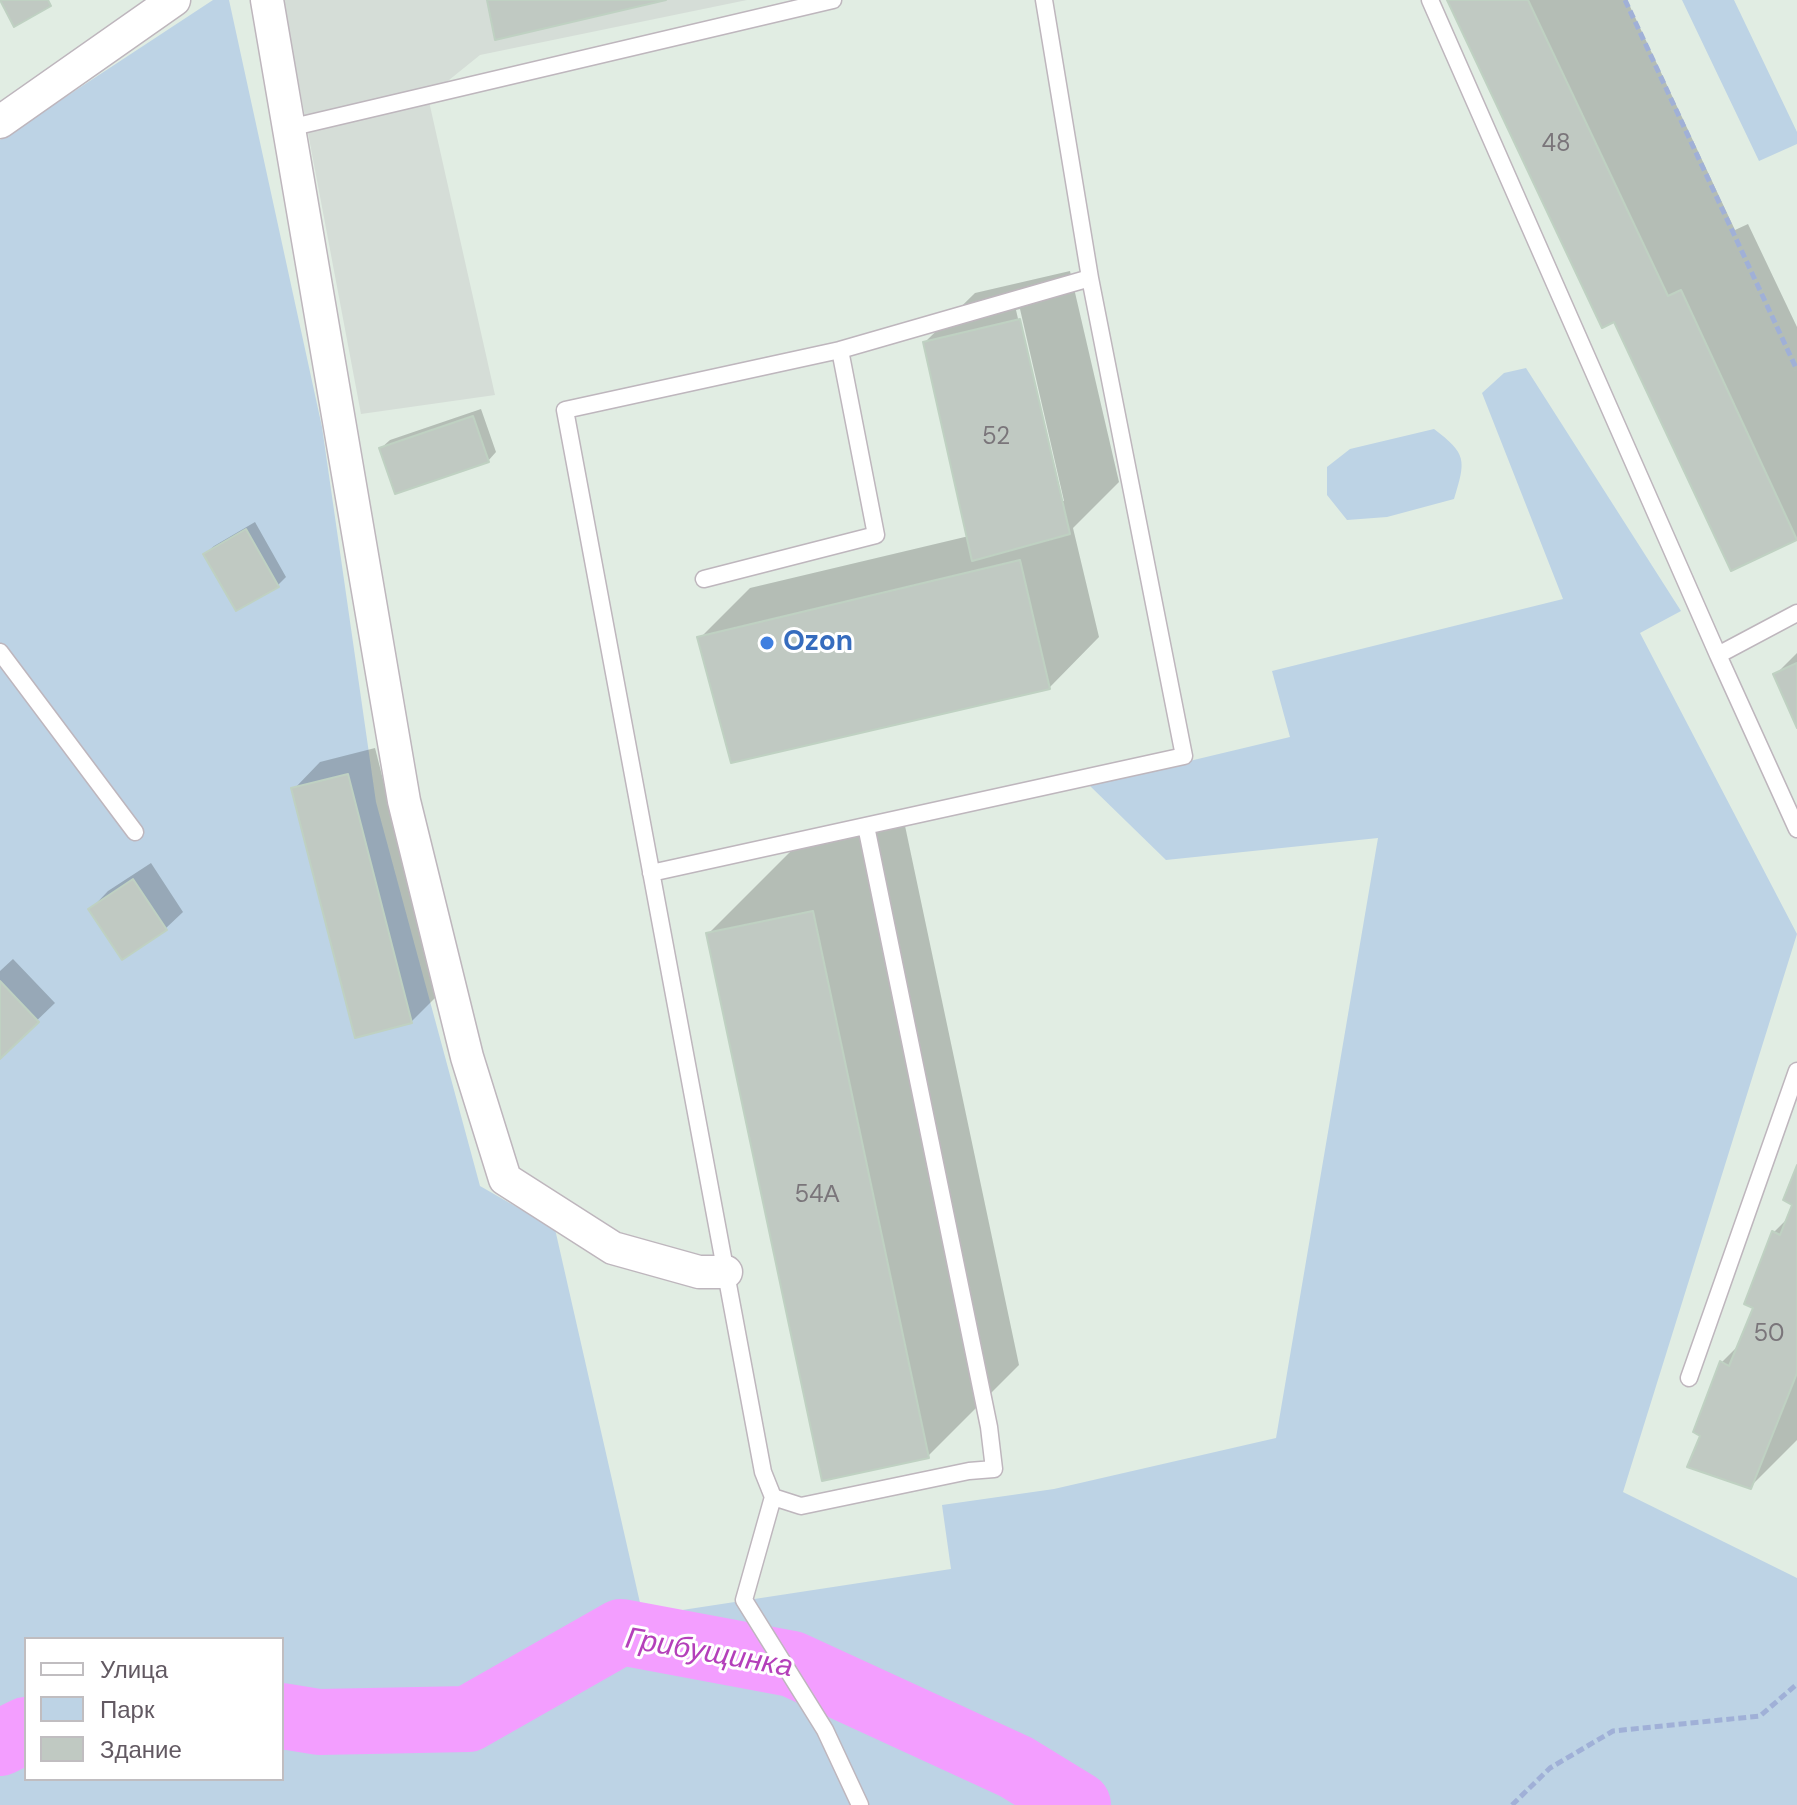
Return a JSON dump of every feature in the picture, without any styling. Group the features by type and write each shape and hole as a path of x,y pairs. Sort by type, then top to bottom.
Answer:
{"street":[{"path":"0,122 174,0"},
{"path":"267,0 404,801 467,1057 505,1179 613,1248 699,1272 726,1272"}],"lane":[{"path":"289,128 833,0"},
{"path":"651,873 1184,756 1090,278 1044,0"},
{"path":"1430,0 1797,829"},
{"path":"860,1805 825,1730 744,1600 773,1497 763,1472 565,410 840,350 1090,278"},
{"path":"704,579 876,535 840,350"},
{"path":"1718,655 1797,613"},
{"path":"0,652 135,832"},
{"path":"773,1497 801,1506 969,1471 994,1469 989,1427 866,826"},
{"path":"1689,1378 1797,1071"}],"path":[{"path":"1625,0 1797,370"},
{"path":"1512,1805 1550,1768 1613,1731 1760,1716 1797,1684"}],"shaded area":[{"path":"283,0 747,0 480,55 428,97 495,395 361,414"}],"green space":[{"path":"213,0 229,0 322,427 376,802 480,1186 555,1229 643,1616 951,1569 942,1505 1054,1489 1276,1438 1378,838 1166,860 1089,785 1290,737 1272,671 1563,599 1482,393 1504,373 1526,368 1681,611 1640,633 1797,934 1623,1492 1797,1578 1797,1805 0,1805 0,140"},
{"path":"1682,0 1734,0 1797,132 1797,144 1759,161"},
{"path":"1434,429 1453,445 1461,459 1461,475 1454,499 1387,517 1347,520 1327,495 1327,467 1350,449"}],"building":[{"path":"0,0 48,0 51,6 14,27"},
{"path":"487,0 666,0 495,40"},
{"path":"1447,0 1528,0 1668,296 1681,290 1797,540 1731,571 1614,322 1602,328"},
{"path":"1020,319 1070,534 972,561 923,342"},
{"path":"473,416 489,462 395,494 379,448"},
{"path":"246,529 279,587 236,611 203,554"},
{"path":"1020,560 1050,689 731,763 697,637"},
{"path":"1797,663 1797,728 1773,674"},
{"path":"348,774 412,1023 355,1038 291,788"},
{"path":"133,879 167,930 122,960 88,909"},
{"path":"813,911 929,1458 822,1481 706,933"},
{"path":"0,981 39,1022 0,1059"},
{"path":"1797,1165 1797,1373 1751,1489 1687,1467 1700,1436 1693,1432 1720,1361 1729,1366 1753,1308 1744,1304 1772,1231 1780,1235 1792,1205 1783,1200"}],"waterway":[{"name":"Грибущинка","path":"284,1716 319,1722 468,1719 621,1632 792,1664 1016,1767 1078,1805"},
{"name":"Грибущинка","path":"0,1743 24,1731"}],"place":[{"name":"Ozon","path":"767,643"}]}
